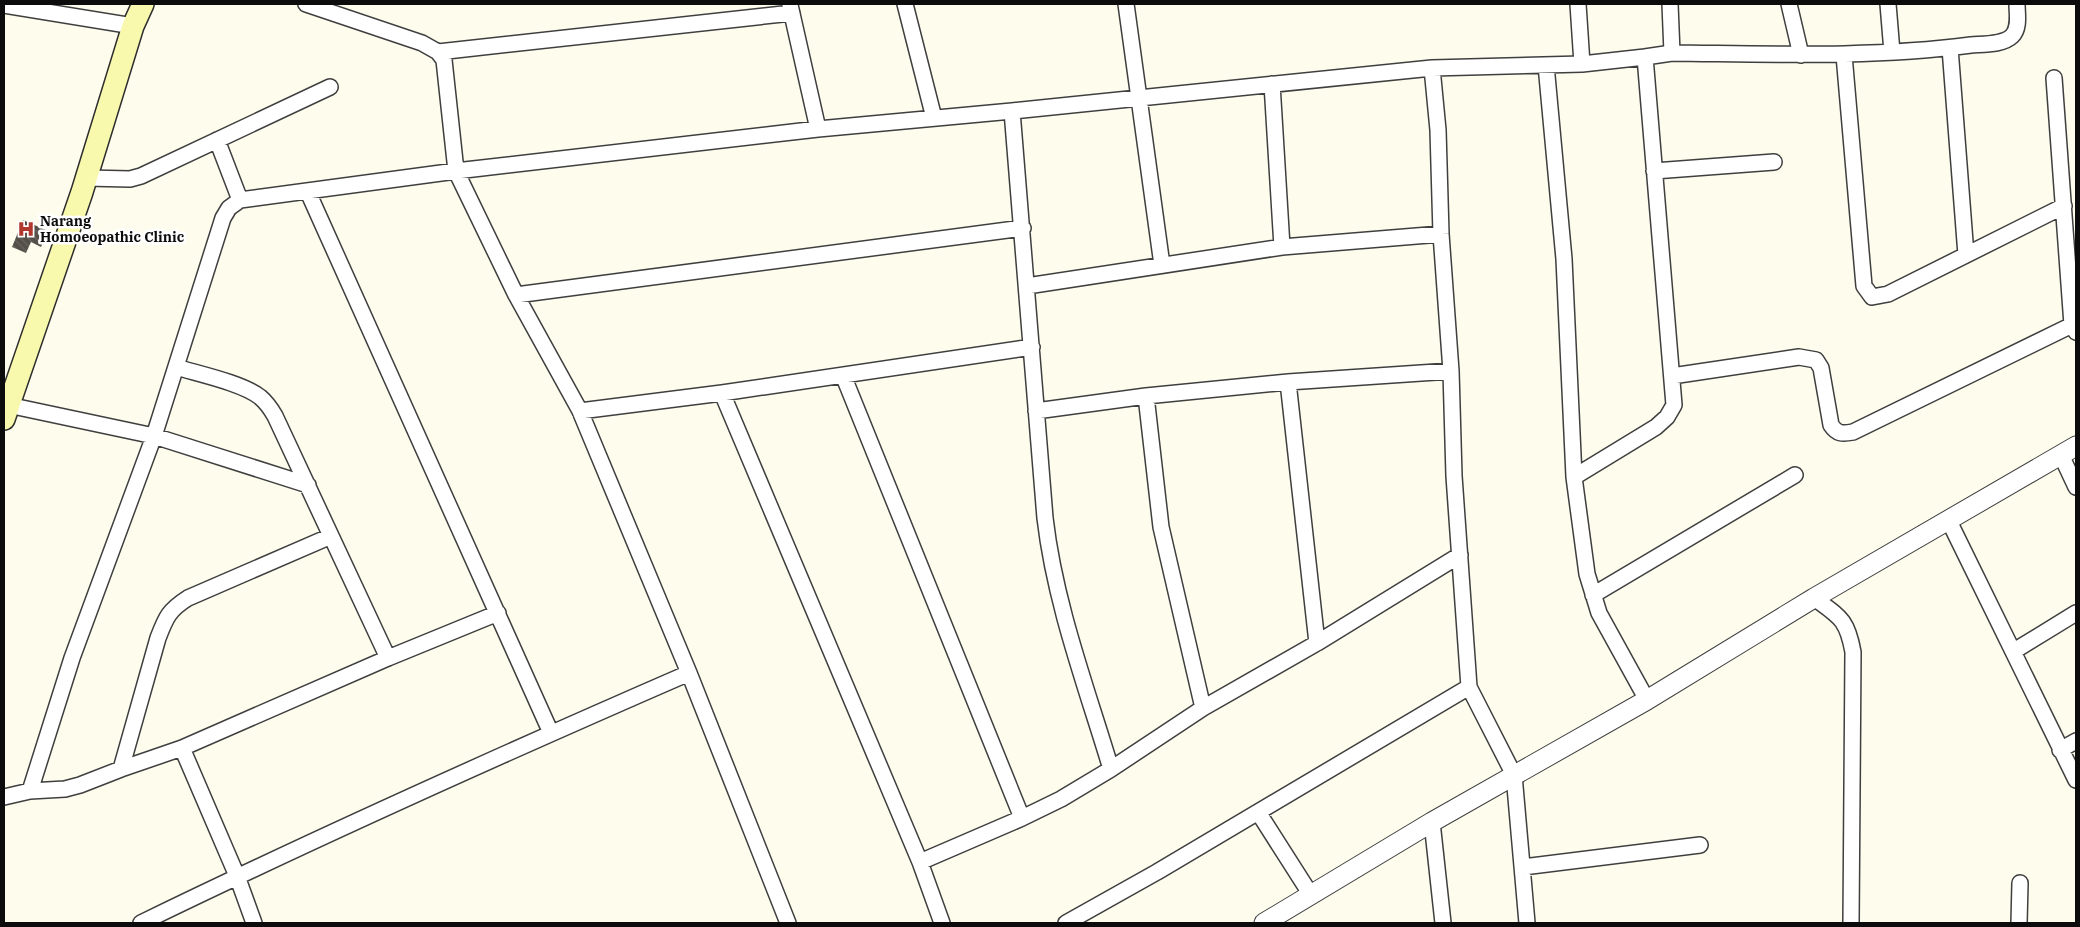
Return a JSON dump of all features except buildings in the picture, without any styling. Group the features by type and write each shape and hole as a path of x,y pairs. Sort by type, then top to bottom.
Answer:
{"main road":[{"path":"6,412 86,178 133,26 143,4"}],"street":[{"path":"306,4 422,43 438,52 444,60 456,171 516,296 580,411 689,673 788,923"},
{"path":"905,4 934,118"},
{"path":"1126,4 1162,265"},
{"path":"1578,4 1582,64"},
{"path":"1670,4 1672,53"},
{"path":"1789,4 1801,54"},
{"path":"1888,4 1892,52"},
{"path":"30,791 72,658 154,436 223,218 229,208 240,200 456,171 818,129 1432,68 1582,64 1672,53 1844,54 1950,48 2000,42 2011,37 2017,28 2017,4"},
{"path":"4,5 133,26"},
{"path":"438,52 791,8 818,129"},
{"path":"1950,48 1966,255"},
{"path":"1844,54 1864,286 1872,297 1888,294 2064,206"},
{"path":"1574,477 1656,427 1667,417 1674,405 1645,57"},
{"path":"1546,65 1564,259 1574,477 1587,574 1599,613 1647,700"},
{"path":"1432,68 1438,130 1442,234 1451,371 1454,476 1469,687 1514,775 1524,867 1527,923"},
{"path":"1672,376 1799,357 1816,360 1821,368 1832,425 1836,431 1843,434 1852,432 2074,329 2054,78"},
{"path":"1272,84 1282,248"},
{"path":"86,178 130,179 330,87"},
{"path":"1012,111 1050,558 1056,589 1111,768"},
{"path":"217,140 240,200"},
{"path":"1654,171 1774,162"},
{"path":"308,192 551,733"},
{"path":"516,296 1022,228"},
{"path":"1027,286 1282,248 1442,234"},
{"path":"580,411 722,393 1032,347"},
{"path":"176,367 247,389 260,397 275,416 388,658"},
{"path":"1036,411 1146,396 1288,382 1451,371"},
{"path":"843,375 1022,818"},
{"path":"1288,382 1317,643"},
{"path":"722,393 920,862 942,923"},
{"path":"1146,396 1161,527 1202,708"},
{"path":"6,412 154,436 308,485"},
{"path":"1264,923 1432,822 1647,700 1814,598 2068,450 2076,487"},
{"path":"1592,595 1795,475"},
{"path":"1948,519 2076,780"},
{"path":"121,769 158,638 164,621 173,607 188,598 331,536"},
{"path":"920,862 1061,799 1202,708 1317,643 1460,555"},
{"path":"1814,598 1843,621 1849,632 1853,652 1851,923"},
{"path":"2014,651 2076,613"},
{"path":"4,797 30,791 65,789 80,785 182,748 388,658 498,614"},
{"path":"141,923 237,876 551,733 689,673"},
{"path":"1074,921 1469,687"},
{"path":"2060,750 2076,740"},
{"path":"182,748 237,876 254,923"},
{"path":"1258,812 1311,895"},
{"path":"1432,822 1443,923"},
{"path":"1524,867 1700,845"},
{"path":"2019,923 2020,883"}],"place":[{"name":"Narang Homoeopathic Clinic","path":"26,229"}]}
